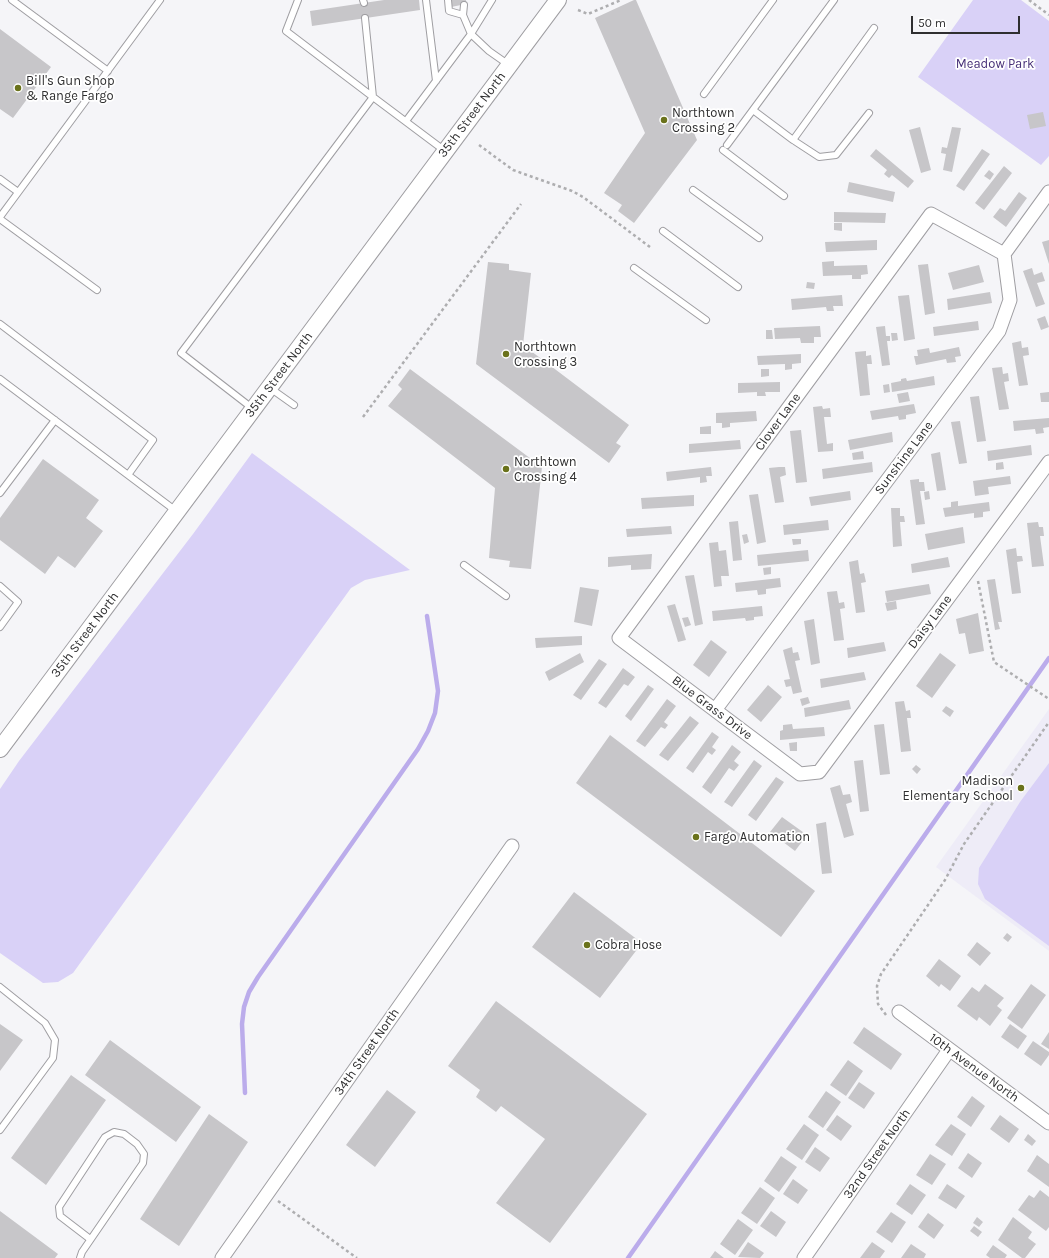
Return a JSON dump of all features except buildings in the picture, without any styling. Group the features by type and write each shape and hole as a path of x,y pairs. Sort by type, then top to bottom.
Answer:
{"street":[{"name":"35th Street North","path":"0,750 176,512 270,388 508,65 558,0"},
{"path":"1004,254 1049,192"},
{"name":"Clover Lane","path":"619,638 931,214 1004,254"},
{"name":"Sunshine Lane","path":"715,710 1000,331 1010,300 1004,254"},
{"name":"Daisy Lane","path":"806,773 819,772 1049,462"},
{"name":"Blue Grass Drive","path":"619,638 800,774 806,773"},
{"name":"34th Street North","path":"222,1258 512,846"},
{"name":"10th Avenue North","path":"894,1016 949,1050 1049,1123"},
{"name":"32nd Street North","path":"804,1258 949,1050"}],"lane":[{"path":"12,0 108,71"},
{"path":"96,290 0,218 160,0"},
{"path":"298,0 286,31 445,151"},
{"path":"426,0 436,81"},
{"path":"448,0 449,11 462,15"},
{"path":"406,121 471,34 492,0"},
{"path":"704,94 773,0"},
{"path":"784,196 725,148 834,0"},
{"path":"464,5 462,15 471,34 489,51 508,65"},
{"path":"254,409 181,353 373,97 365,18"},
{"path":"793,140 874,28"},
{"path":"753,110 793,140 819,157 836,155 869,113"},
{"path":"0,179 18,192"},
{"path":"693,190 759,238"},
{"path":"662,231 738,287"},
{"path":"634,268 706,320"},
{"path":"0,324 153,440 128,475"},
{"path":"0,379 176,512"},
{"path":"270,388 294,405"},
{"path":"0,493 55,420"},
{"path":"464,565 506,596"},
{"path":"0,586 18,602 0,627"},
{"path":"0,987 45,1023 55,1040 53,1058 0,1130"},
{"path":"80,1258 90,1239 143,1163 144,1154 137,1144 124,1134 114,1132 105,1137 59,1207 60,1216 90,1239"}],"path":[{"path":"578,10 588,14 621,0"},
{"path":"1029,0 1049,15"},
{"path":"479,145 513,170 572,191 583,197 650,247"},
{"path":"363,417 521,204"},
{"path":"974,563 994,662 1049,699"},
{"path":"894,1016 878,1004 877,986 881,974 945,880 964,844 1049,722"},
{"path":"268,1193 357,1258"}],"shaded area":[{"name":"Madison Elementary School","path":"1049,709 1049,951 936,867"}],"green space":[{"name":"Meadow Park","path":"973,0 1021,0 1049,21 1049,156 1041,165 918,77"},
{"path":"252,453 410,570 365,580 351,588 73,973 58,982 43,983 0,953 0,789 19,761 193,534"},
{"path":"1049,763 1049,946 985,899 978,884 979,868 1020,802"}],"waterway":[{"path":"245,1093 242,1024 244,1007 249,992 418,749 428,731 435,713 438,691 427,616"},
{"path":"628,1258 1049,658"}],"place":[{"name":"Bill's Gun Shop & Range Fargo","path":"18,88"},
{"name":"Northtown Crossing 2","path":"664,120"},
{"name":"Northtown Crossing 3","path":"506,354"},
{"name":"Northtown Crossing 4","path":"506,469"},
{"name":"Madison Elementary School","path":"1021,788"},
{"name":"Fargo Automation","path":"696,837"},
{"name":"Cobra Hose","path":"587,945"}]}
